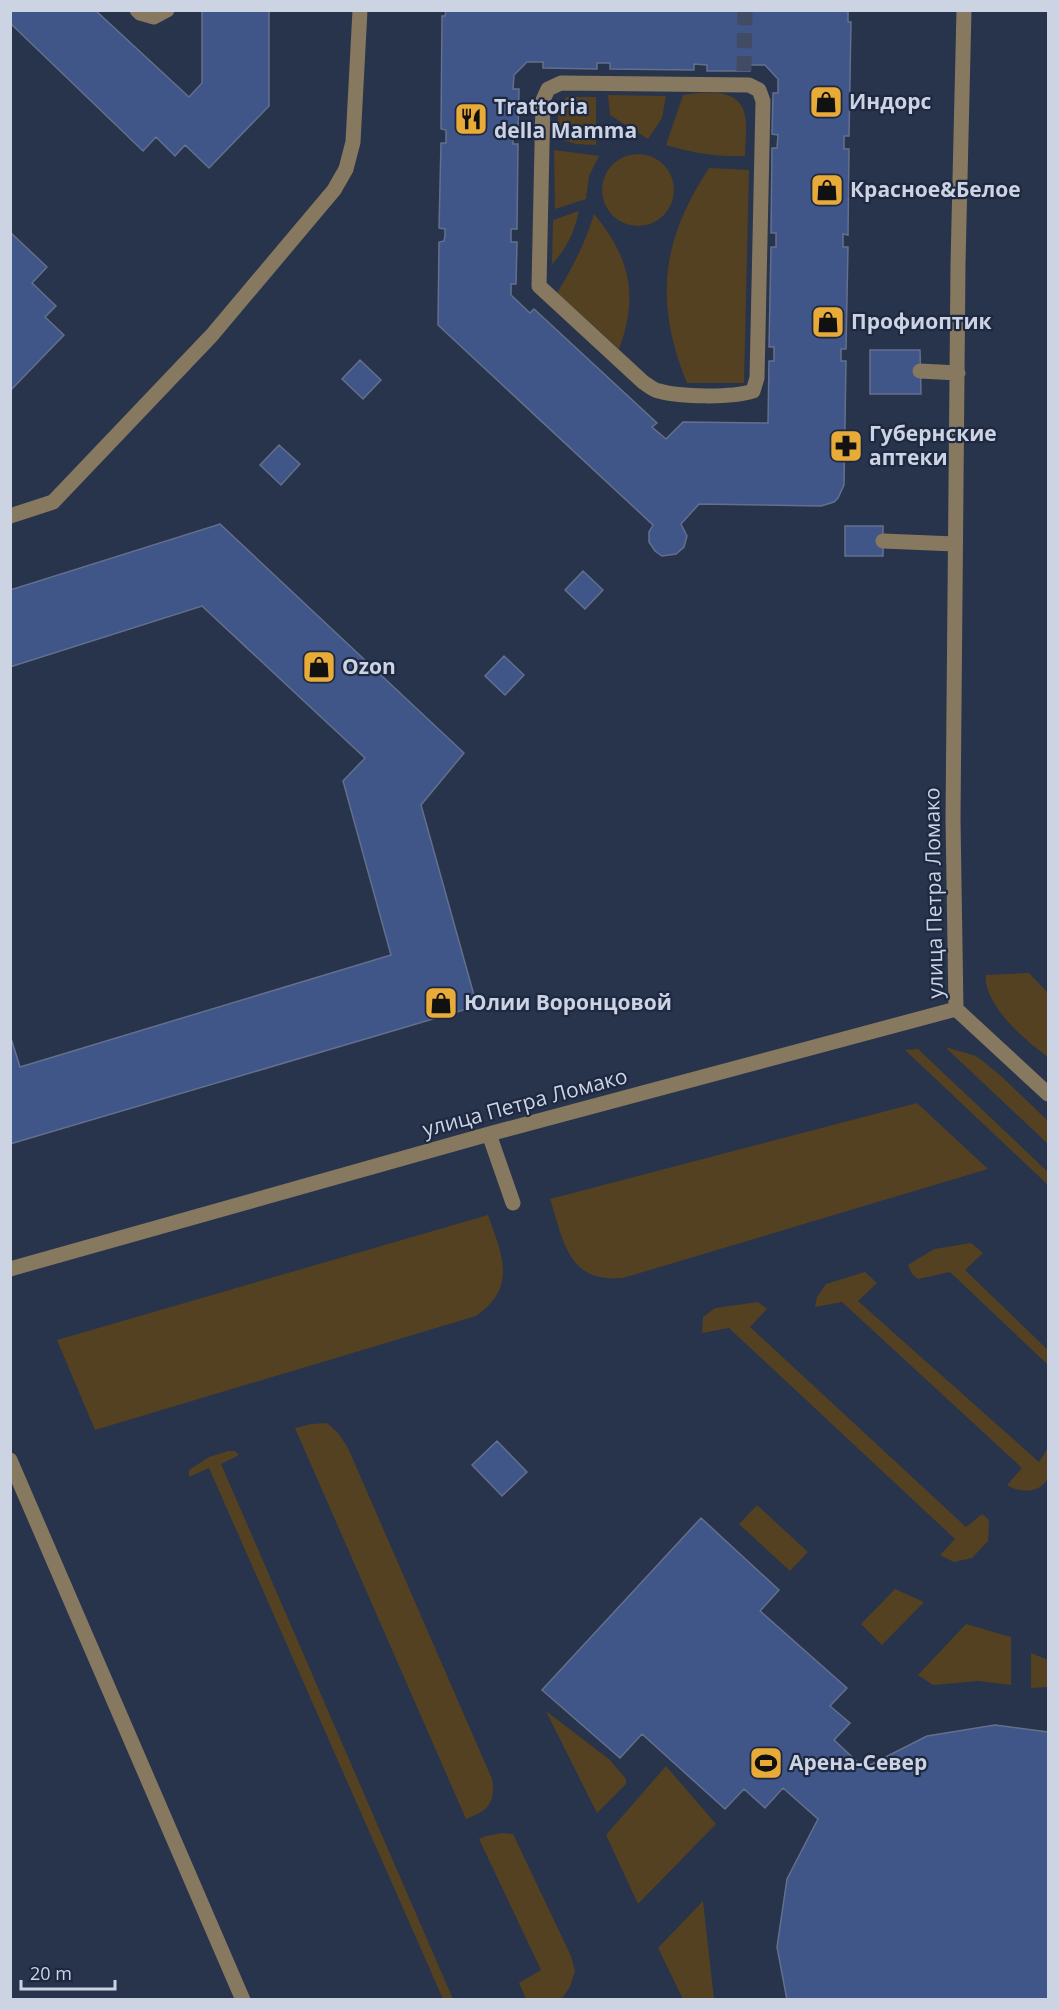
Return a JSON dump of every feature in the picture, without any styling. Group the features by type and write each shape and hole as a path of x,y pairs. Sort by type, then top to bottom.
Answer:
{"street":[{"path":"137,10 154,17 167,10"},
{"path":"10,516 53,502 212,335 334,190 346,169 353,142 360,10"},
{"name":"улица Петра Ломако","path":"10,1269 489,1134 956,1009 953,819 955,544 964,10"},
{"path":"744,78 749,85 759,90 763,101 757,378 753,391 740,395 673,394 656,391 636,376 539,286 543,100 548,89 561,83 744,78"},
{"path":"920,371 958,373"},
{"path":"883,541 955,544"},
{"path":"956,1009 1048,1094"},
{"path":"489,1134 513,1203"},
{"path":"10,1460 243,2000"}],"shaded area":[{"path":"724,94 741,105 746,120 745,156 705,154 666,145 683,95"},
{"path":"608,95 666,96 662,118 648,139 610,115"},
{"path":"567,97 596,97 596,145 576,144 556,138 559,105"},
{"path":"554,150 599,156 589,176 586,199 555,209"},
{"path":"631,154 645,154 664,164 674,183 674,197 664,216 645,226 631,226 612,216 602,197 602,183 612,164"},
{"path":"709,168 749,170 744,383 687,383 670,326 667,299 672,247 693,195"},
{"path":"579,211 569,240 552,264 553,220"},
{"path":"594,214 616,246 628,278 629,312 619,349 557,293 578,255"},
{"path":"1029,973 1048,993 1048,1057 1008,1022 991,998 987,987 986,975"},
{"path":"945,1047 979,1058 1001,1076 1048,1121 1048,1144"},
{"path":"918,1049 1048,1172 1048,1185 905,1050"},
{"path":"917,1103 988,1169 623,1278 604,1278 590,1274 579,1266 564,1244 550,1199"},
{"path":"488,1215 501,1257 502,1282 498,1294 476,1316 95,1430 57,1340"},
{"path":"971,1243 983,1253 965,1270 1048,1350 1048,1365 950,1272 918,1279 912,1274 908,1265 934,1249"},
{"path":"865,1272 877,1283 858,1301 1039,1462 1048,1448 1049,1474 1041,1487 1018,1490 1007,1485 1022,1468 842,1302 815,1307 817,1297 826,1284"},
{"path":"758,1302 767,1309 750,1327 966,1527 982,1514 989,1520 988,1541 972,1558 954,1562 940,1555 955,1539 729,1328 702,1333 703,1317 715,1308"},
{"path":"327,1423 338,1433 348,1448 492,1779 493,1794 489,1805 480,1813 466,1819 295,1428"},
{"path":"235,1451 239,1455 221,1464 453,1999 443,1999 209,1468 189,1477 189,1470 209,1457"},
{"path":"757,1505 808,1552 790,1571 739,1524"},
{"path":"895,1589 924,1602 882,1645 861,1624"},
{"path":"966,1624 1011,1637 1011,1685 978,1681 933,1685 918,1675"},
{"path":"1031,1653 1048,1660 1048,1687 1031,1688"},
{"path":"546,1711 610,1760 626,1779 626,1784 597,1813"},
{"path":"666,1766 716,1824 638,1904 606,1835"},
{"path":"502,1833 513,1834 571,1956 575,1971 570,1987 563,1997 526,1999 519,1983 541,1970 479,1839"},
{"path":"703,1901 714,1999 683,1999 658,1948"}],"building":[{"path":"10,10 95,10 189,97 202,83 202,10 269,10 269,106 209,168 185,145 175,156 156,137 143,151 10,23"},
{"path":"446,10 848,10 848,22 851,22 849,136 844,136 844,149 849,149 848,235 843,234 843,247 848,247 846,349 841,349 841,361 846,361 844,485 834,502 821,506 699,504 681,524 687,536 684,547 676,554 662,556 649,542 649,532 653,525 438,325 439,242 444,241 445,235 445,229 439,228 441,143 446,143 446,130 441,129 442,16 445,16","holes":["527,62 543,62 543,68 597,69 597,63 610,63 610,69 694,70 694,64 707,65 707,71 750,71 750,65 765,65 778,79 778,93 773,93 772,134 778,135 777,148 772,148 771,233 776,233 776,247 771,247 769,347 774,347 774,361 769,361 768,423 683,422 666,439 652,427 657,423 534,309 530,313 511,295 511,284 516,284 517,242 511,242 511,229 517,229 518,144 513,144 513,131 518,131 519,89 513,89 514,75"]},
{"path":"10,232 47,267 32,283 56,306 45,317 64,335 10,391"},
{"path":"870,350 920,350 921,394 870,394"},
{"path":"360,360 381,380 363,399 342,379"},
{"path":"279,445 300,464 281,485 260,465"},
{"path":"220,524 464,753 421,805 477,1006 10,1144 10,1035 20,1067 391,955 343,781 365,758 202,606 10,667 10,590"},
{"path":"845,526 883,526 883,556 845,556"},
{"path":"583,571 603,590 585,609 565,590"},
{"path":"504,656 524,675 505,695 485,676"},
{"path":"497,1441 527,1472 502,1496 472,1465"},
{"name":"Арена-Север","path":"701,1518 779,1590 760,1611 847,1688 830,1706 850,1723 834,1740 864,1768 927,1736 995,1725 1048,1732 1048,2000 787,2000 777,1947 787,1879 818,1819 783,1788 765,1808 744,1789 725,1809 642,1734 620,1758 542,1690"}],"tunnel":[{"path":"744,71 745,10"}],"place":[{"name":"Индорс","path":"826,102"},
{"name":"Trattoria della Mamma","path":"471,119"},
{"name":"Красное&Белое","path":"827,190"},
{"name":"Профиоптик","path":"828,322"},
{"name":"Губернские аптеки","path":"846,446"},
{"name":"Ozon","path":"319,667"},
{"name":"Юлии Воронцовой","path":"441,1003"},
{"name":"Арена-Север","path":"766,1763"}]}
